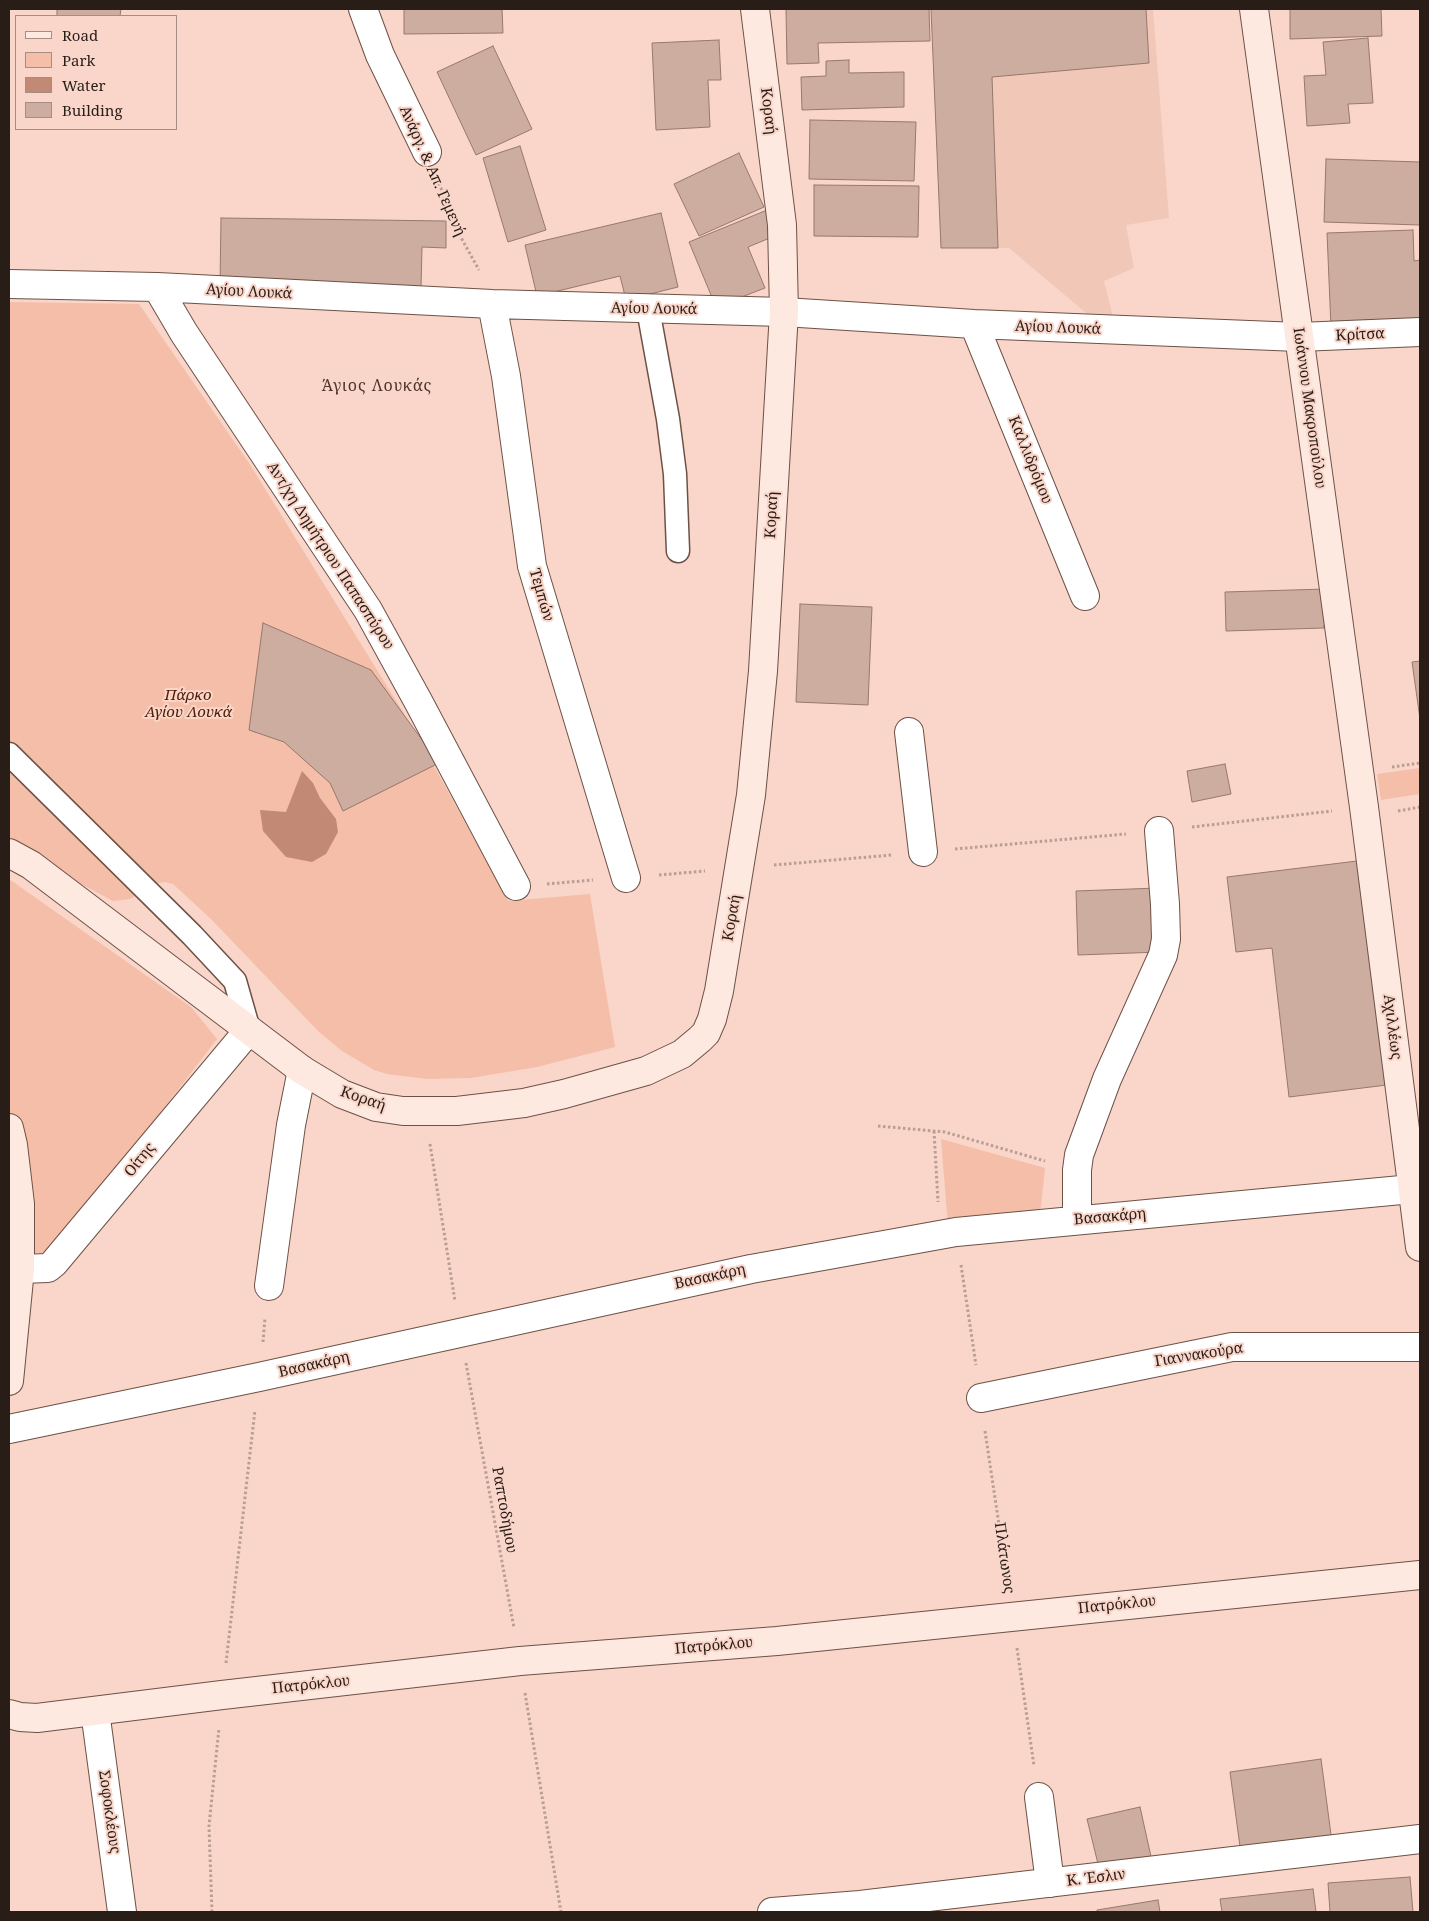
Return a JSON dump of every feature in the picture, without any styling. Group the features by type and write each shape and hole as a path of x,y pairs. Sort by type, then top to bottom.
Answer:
{"street":[{"name":"Ανάργ. & Απ. Γεμενή","path":"363,9 390,78 427,152"},
{"name":"Κοραή","path":"9,853 31,865 302,1070 342,1094 376,1107 425,1111 457,1111 524,1103 646,1071 662,1065 689,1049 700,1039 709,1027 722,973 752,786 763,671 784,312 782,226 755,9"},
{"name":"Ιωάννου Μακροπούλου","path":"1254,9 1364,807"},
{"name":"Αγίου Λουκά","path":"9,284 157,287 492,304 784,312 974,324 1299,337"},
{"name":"Αντ/χη Δημήτριου Παπασπύρου","path":"157,287 184,333 368,610 428,718 516,886"},
{"name":"Τεμπών","path":"492,304 506,376 532,566 626,878"},
{"name":"Καλλιδρόμου","path":"974,324 1085,596"},
{"name":"Κρίτσα","path":"1299,337 1420,332"},
{"path":"909,732 923,852"},
{"name":"Αχιλλέως","path":"1364,807 1416,1188 1420,1247"},
{"path":"1077,1220 1077,1170 1079,1156 1107,1079 1163,955 1166,940 1166,904 1159,831"},
{"name":"Οίτης","path":"20,1269 48,1268 54,1263 249,1030"},
{"path":"268,1286 291,1125 302,1070"},
{"path":"9,1128 13,1145 20,1204 20,1269 9,1381"},
{"name":"Βασακάρη","path":"9,1428 259,1377 751,1269 948,1234 1416,1188"},
{"name":"Γιαννακούρα","path":"981,1398 1232,1347 1420,1347"},
{"name":"Πατρόκλου","path":"9,1714 37,1718 222,1694 520,1661 777,1641 1012,1615 1420,1575"},
{"name":"Σοφοκλέους","path":"94,1711 122,1912"},
{"path":"1039,1797 1050,1883"},
{"name":"K. Έσλιν","path":"772,1912 848,1909 1420,1839"}],"lane":[{"path":"648,309 668,418 675,474 678,551"},
{"path":"9,754 192,935 234,981 249,1030"}],"path":[{"name":"Ανάργ. & Απ. Γεμενή","path":"427,152 459,234 481,273 492,304"},
{"name":"Ραπτοδήμου","path":"425,1111 460,1332 520,1661 561,1912"},
{"path":"878,1126 934,1131 1077,1170"},
{"name":"Πλάτωνος","path":"934,1131 948,1234 981,1398 1039,1797"},
{"path":"212,1912 209,1826 268,1286"}],"shaded area":[{"path":"931,9 1153,9 1169,218 1126,225 1134,268 1104,281 1117,333 1090,333 1086,313 1009,248 941,248"}],"green space":[{"name":"Πάρκο Αγίου Λουκά","path":"9,302 139,304 249,463 416,733 508,901 590,894 615,1047 537,1067 471,1078 427,1079 387,1074 374,1070 342,1051 319,1032 211,919 173,884 159,883 130,899 113,901 9,845"},
{"path":"1420,768 1420,794 1381,800 1377,774"},
{"path":"9,879 191,1007 217,1039 52,1254 9,1251"},
{"path":"941,1139 1045,1168 1040,1215 948,1226"}],"water":[{"path":"302,771 313,783 320,798 336,819 338,832 326,854 312,862 286,857 263,831 260,810 286,812"}],"building":[{"path":"57,9 121,9 120,15 57,15"},
{"path":"404,9 502,9 503,33 404,34"},
{"path":"786,9 929,9 930,41 818,43 819,63 787,64"},
{"path":"931,9 1146,9 1149,63 992,77 998,248 941,248"},
{"path":"1290,9 1381,9 1382,36 1290,39"},
{"path":"1368,38 1373,103 1348,104 1350,123 1307,126 1304,76 1326,75 1323,42"},
{"path":"719,40 721,80 708,80 710,127 656,130 652,43"},
{"path":"493,46 532,129 476,155 437,72"},
{"path":"849,60 849,73 904,72 904,107 802,110 801,77 826,76 826,61"},
{"path":"810,120 916,122 914,181 809,179"},
{"path":"520,146 546,230 508,242 483,158"},
{"path":"739,153 764,207 699,236 674,184"},
{"path":"1326,159 1420,162 1420,225 1324,222"},
{"path":"814,185 919,186 918,237 814,236"},
{"path":"772,208 782,233 748,247 765,288 716,307 689,242"},
{"path":"661,213 678,287 626,300 620,276 537,296 525,245"},
{"path":"221,218 446,221 446,248 422,247 421,288 220,285"},
{"path":"1413,230 1414,261 1420,260 1420,323 1331,327 1327,233"},
{"path":"1326,589 1328,625 1324,625 1324,628 1226,631 1225,592"},
{"path":"800,604 872,607 868,705 796,702"},
{"path":"263,623 371,670 439,763 343,811 330,783 284,742 249,730"},
{"path":"1420,661 1420,719 1412,662"},
{"path":"1225,764 1231,794 1192,802 1187,771"},
{"path":"1357,861 1387,1085 1289,1097 1272,948 1236,952 1227,877"},
{"path":"1158,888 1160,952 1078,955 1076,891"},
{"path":"1321,1759 1332,1842 1241,1854 1230,1772"},
{"path":"1140,1807 1152,1861 1100,1872 1087,1819"},
{"path":"1410,1877 1413,1912 1330,1912 1328,1883"},
{"path":"1313,1889 1316,1912 1222,1912 1220,1899"},
{"path":"1158,1900 1160,1912 1097,1912 1097,1910"}],"district":[{"name":"Άγιος Λουκάς","path":"377,386"}]}
